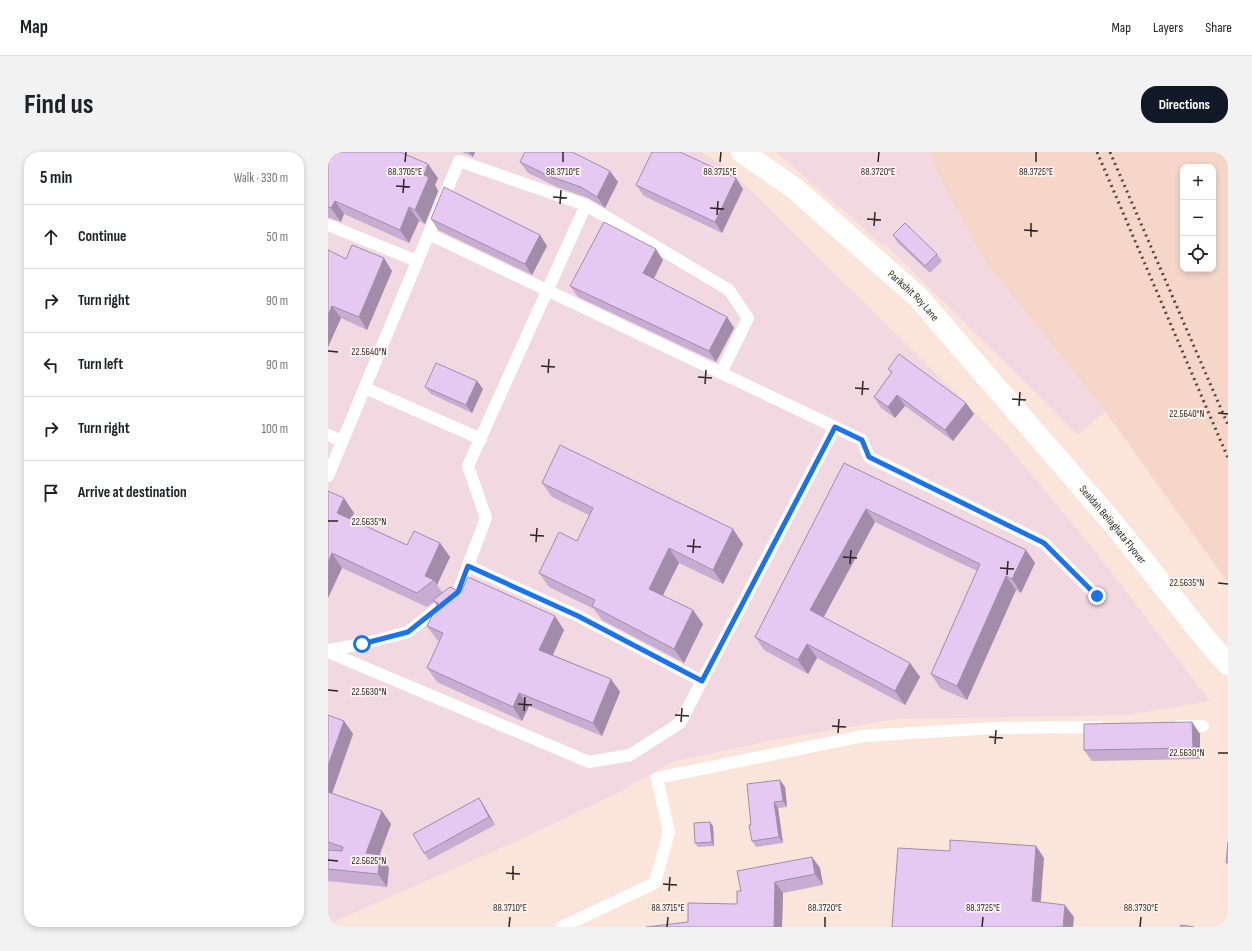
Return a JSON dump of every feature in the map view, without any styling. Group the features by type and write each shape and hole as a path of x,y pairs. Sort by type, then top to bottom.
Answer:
{"main road":[{"name":"Parikshit Roy Lane","path":"749,154 794,188 918,297 1062,463"},
{"name":"Sealdah Beliaghata Flyover","path":"1062,463 1218,645 1228,664"}],"lane":[{"path":"328,476 459,161 586,205 730,290 748,318 721,373"},
{"path":"328,651 408,632 458,592 486,518 468,466 586,205"},
{"path":"328,225 417,261"},
{"path":"429,234 862,440 869,457 1044,543 1097,596"},
{"path":"365,388 481,439"},
{"path":"328,651 590,762 630,755 680,723 835,427"},
{"path":"328,435 342,441"},
{"path":"468,566 578,616 702,681"},
{"path":"1171,726 1203,726"},
{"path":"562,927 655,883 669,832 658,778 864,736 996,728 1107,727"}],"shaded area":[{"path":"328,152 701,152 728,168 1002,439 1091,546 1210,701 1126,715 896,719 779,739 675,761 619,792 526,837 328,924"},
{"path":"776,152 929,152 939,177 985,262 1105,411 1078,435 885,244 883,245"},
{"path":"929,152 1228,152 1228,583 1105,411 985,262 939,177"}],"building":[{"path":"328,152 400,152 428,164 424,175 429,177 415,210 409,207 400,230 335,201 331,208 328,207"},
{"path":"525,152 572,152 610,171 597,197 581,187 549,176 520,162"},
{"path":"652,152 680,152 736,178 715,222 636,185"},
{"path":"444,187 540,235 525,264 431,219"},
{"path":"604,222 656,249 643,273 727,317 709,351 570,286"},
{"path":"905,223 937,254 925,266 893,235"},
{"path":"352,245 384,258 359,317 332,306 328,315 328,250 346,259"},
{"path":"899,354 966,403 945,430 897,395 888,407 874,397 892,372 888,369"},
{"path":"436,363 477,381 466,405 425,387"},
{"path":"560,445 733,529 713,570 669,548 649,589 693,610 674,649 592,606 595,600 539,573 559,532 577,541 593,508 542,483"},
{"path":"844,463 1026,550 1012,579 1006,576 957,686 931,674 980,564 866,509 810,610 910,663 895,691 807,644 798,660 755,637"},
{"path":"328,491 344,498 337,513 407,545 414,531 440,543 425,576 434,580 417,593 332,553 328,563"},
{"path":"468,577 555,616 539,650 611,679 593,723 519,693 513,707 427,668 443,633 427,626 438,603 433,600 450,587 461,592"},
{"path":"328,715 344,721 328,766"},
{"path":"1192,722 1193,748 1084,750 1084,724"},
{"path":"780,780 783,801 774,802 779,837 752,841 749,825 751,825 747,784"},
{"path":"328,792 382,811 366,853 380,855 378,874 328,869 328,850 342,851 343,847 328,842"},
{"path":"479,798 489,817 424,853 413,834"},
{"path":"710,822 712,842 695,843 694,823"},
{"path":"950,840 1036,846 1032,901 1065,905 1063,927 892,927 898,848 950,851"},
{"path":"1228,842 1228,863 1226,863"},
{"path":"812,857 815,874 775,882 774,927 646,927 688,922 688,903 737,904 737,891 741,891 737,871"},
{"path":"1181,925 1194,927 1180,927"}],"railway":[{"path":"1097,152 1228,458"},
{"path":"1110,152 1228,425"}],"route":[{"path":"362,644 408,632 458,592 468,566 578,616 702,681 835,427 862,440 869,457 1044,543 1097,596"}]}
